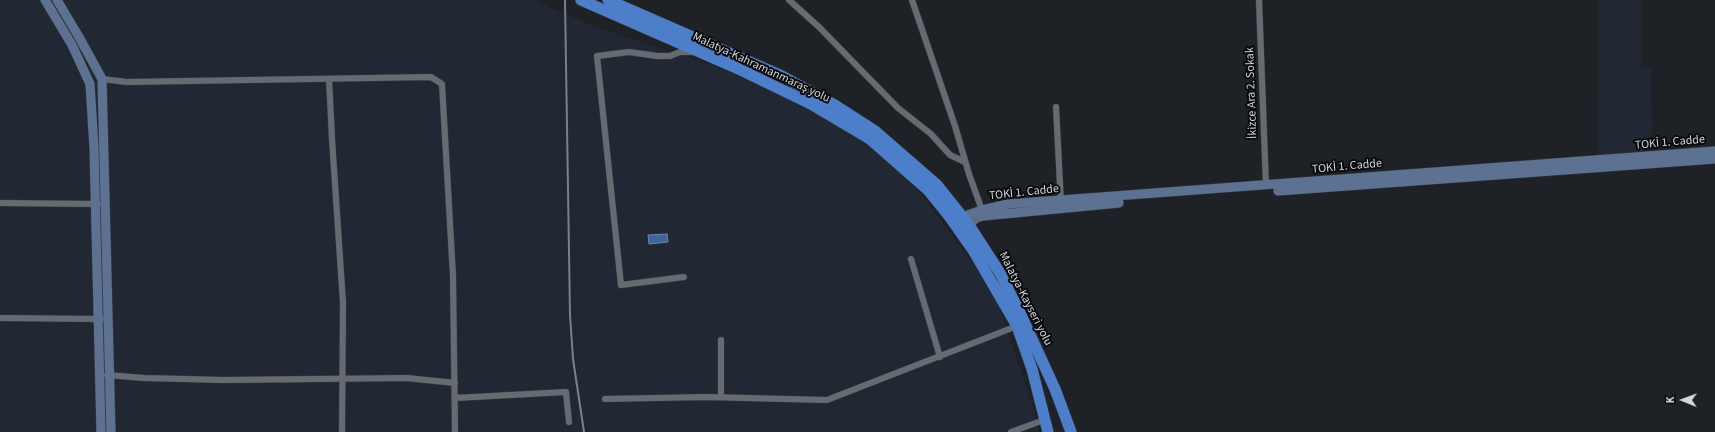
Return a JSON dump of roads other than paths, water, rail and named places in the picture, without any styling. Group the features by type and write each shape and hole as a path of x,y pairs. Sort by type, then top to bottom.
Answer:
{"highway":[{"name":"Malatya-Kayseri yolu","path":"608,0 782,76 833,104 875,131 937,185 966,221 1000,273 1055,390 1071,432"},
{"name":"Malatya-Kahramanmaraş yolu","path":"586,2 696,52 743,71 811,104 870,139 928,190 973,250 1017,326 1032,369 1048,432"}],"main road":[{"path":"45,0 72,45 90,84 94,148 101,204 108,319 111,432"},
{"path":"57,0 102,78 99,319 101,432"},
{"name":"TOKİ 1. Cadde","path":"966,221 983,213 1061,204 1551,162 1715,151"},
{"name":"TOKİ 1. Cadde","path":"1061,204 1715,159"}],"street":[{"path":"789,0 819,27 898,108 932,134 950,155 965,162"},
{"path":"912,0 983,213"},
{"name":"İkizce Ara 2. Sokak","path":"1259,0 1266,186"},
{"path":"684,277 620,285 597,56 629,52 657,56 670,56 680,52 696,52"},
{"path":"102,78 127,82 431,77 442,84 453,276 455,432"},
{"path":"329,79 343,303 342,432"},
{"path":"1056,107 1061,204"},
{"path":"0,203 101,204"},
{"path":"911,259 940,357"},
{"path":"0,318 108,319"},
{"path":"605,399 722,397 826,400 1017,326"},
{"path":"721,340 722,397"},
{"path":"100,375 144,378 224,380 343,380 407,378 455,383"},
{"path":"455,398 566,392 569,422"},
{"path":"1011,432 1031,429 1044,420"}],"water":[{"path":"667,234 668,242 649,244 648,235"}],"railway":[{"path":"565,0 570,315 573,359 584,432"}]}
